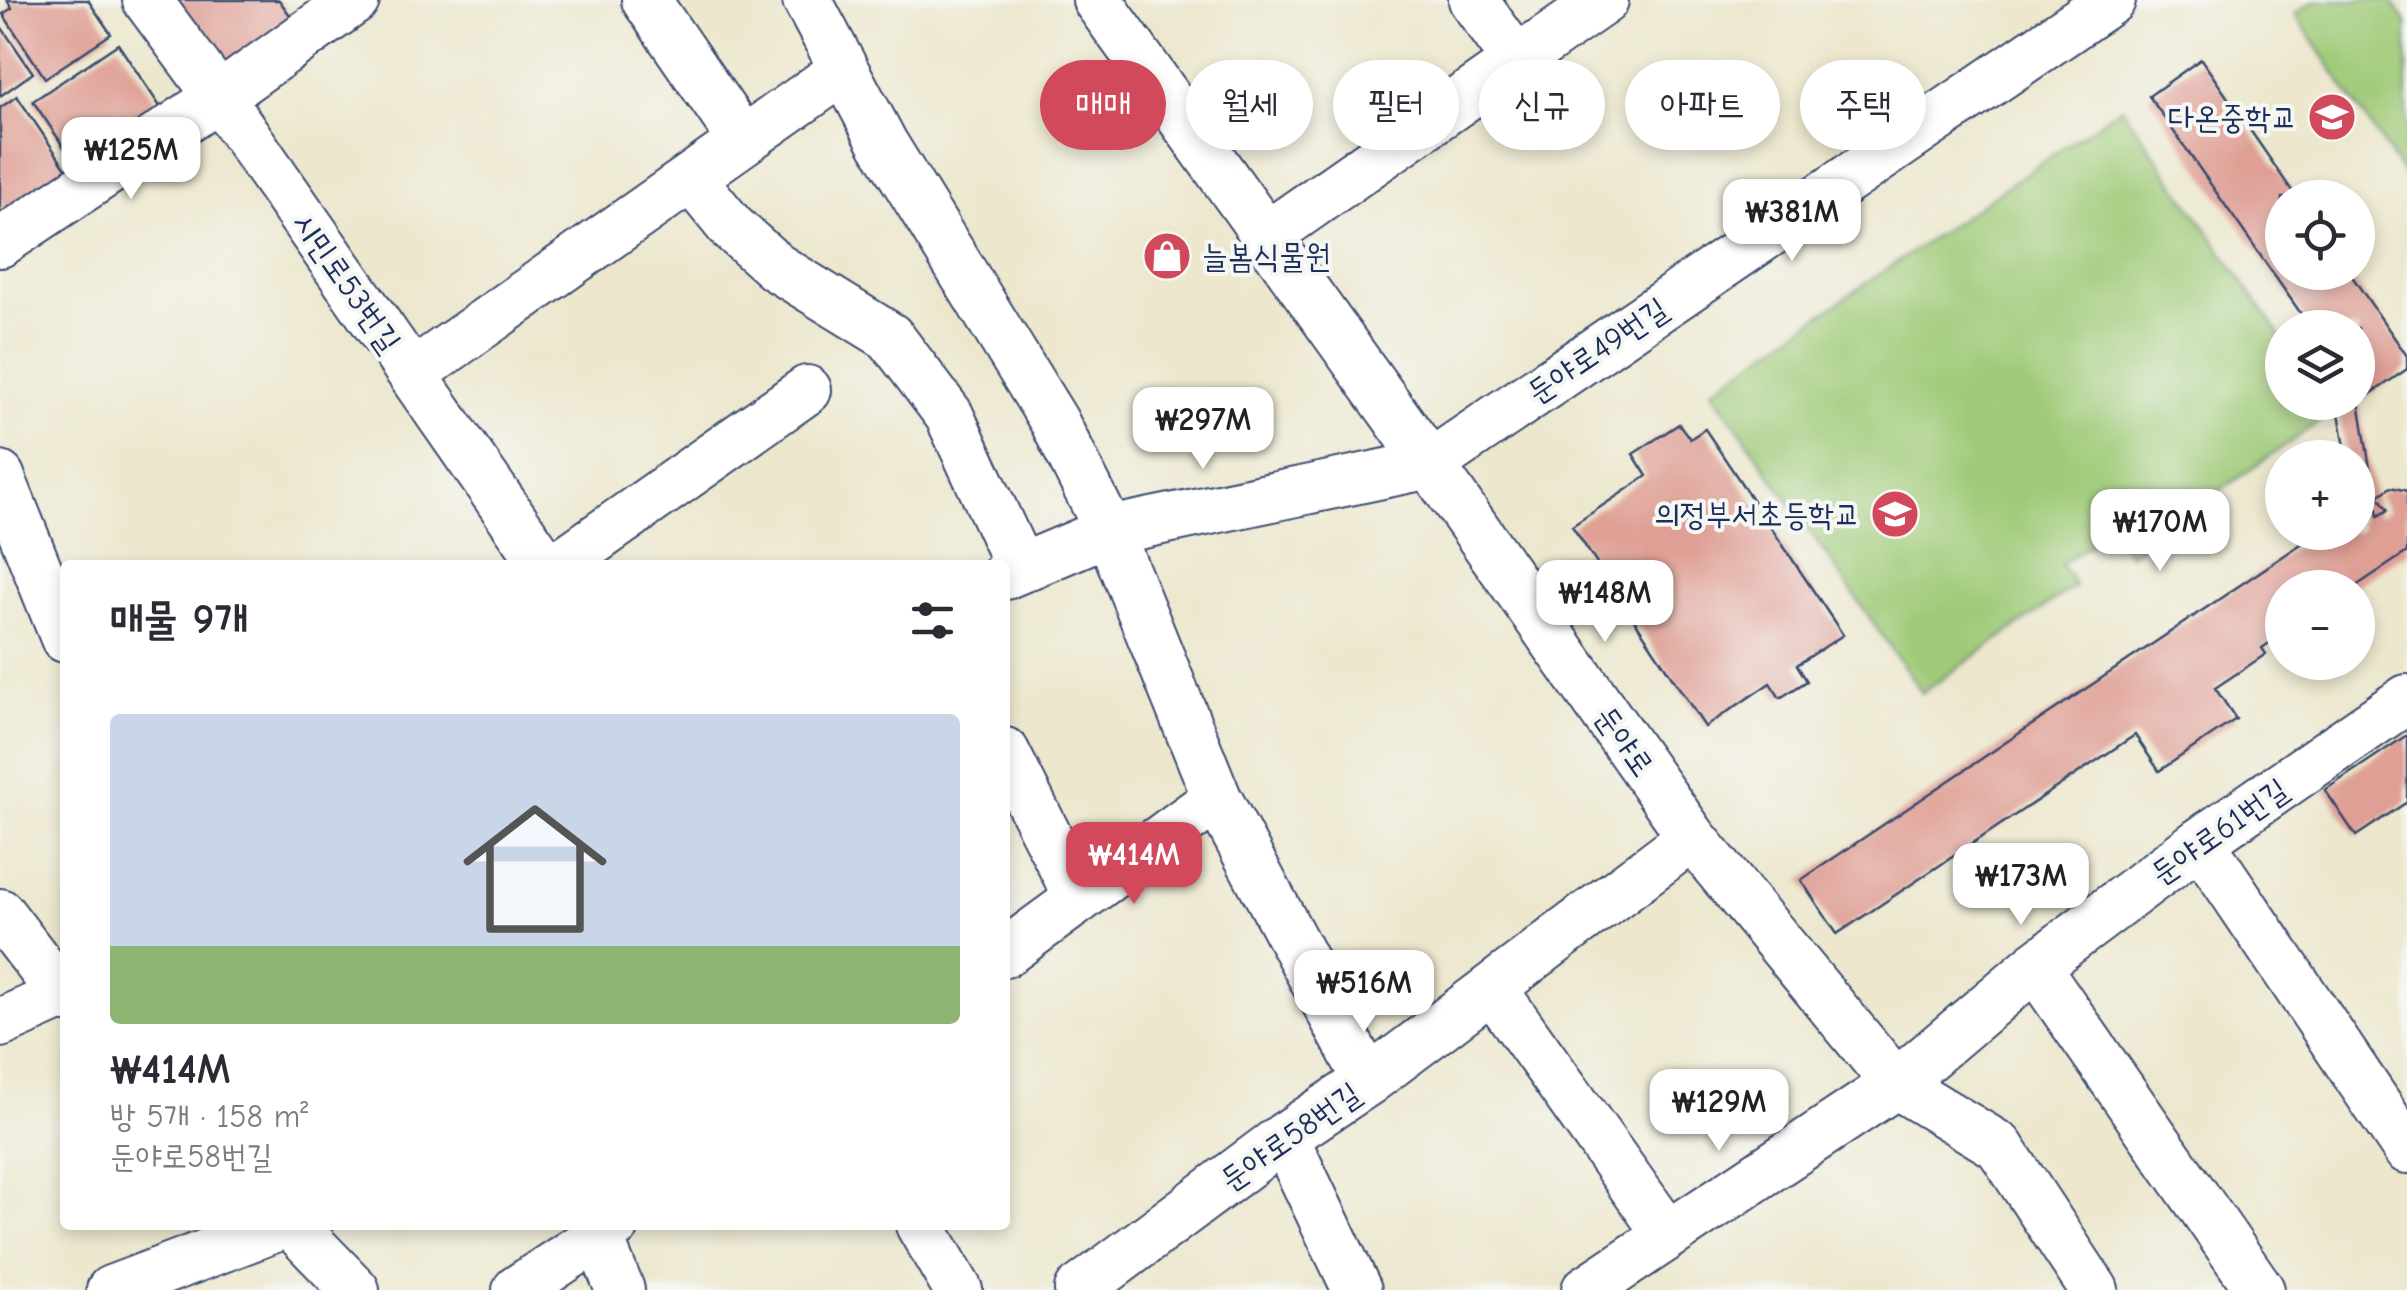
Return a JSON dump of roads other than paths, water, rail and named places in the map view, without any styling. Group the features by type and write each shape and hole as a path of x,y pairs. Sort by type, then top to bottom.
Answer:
{"street":[{"name":"시민로53번길","path":"147,0 219,97 541,560"},
{"path":"0,243 219,97 354,0"},
{"path":"646,0 743,141"},
{"path":"807,0 883,143 1054,421 1109,531 1216,798 1368,1081"},
{"name":"둔야로","path":"1096,0 1692,836 1896,1084 1998,1146 2094,1290"},
{"path":"1473,0 1516,60"},
{"path":"1518,60 1604,0"},
{"name":"둔야로49번길","path":"1430,464 2111,0"},
{"path":"412,374 844,70"},
{"path":"1265,237 1479,88"},
{"path":"691,178 731,227 776,266 890,337 949,415 1008,560"},
{"path":"565,560 807,390"},
{"path":"1013,572 1109,531 1430,464"},
{"path":"0,476 60,626"},
{"name":"둔야로61번길","path":"1586,1290 1896,1084 2035,966 2200,842 2407,700"},
{"path":"1010,762 1080,899"},
{"path":"1010,949 1216,798"},
{"name":"둔야로58번길","path":"1078,1290 1284,1137 1368,1081 1692,836"},
{"path":"2200,842 2392,1090 2407,1149"},
{"path":"0,913 60,990"},
{"path":"2035,966 2260,1290"},
{"path":"1492,988 1668,1235"},
{"path":"0,1022 60,997"},
{"path":"1284,1137 1357,1290"},
{"path":"111,1290 269,1230"},
{"path":"297,1230 355,1290"},
{"path":"923,1230 958,1290"},
{"path":"517,1290 606,1231 620,1290"}],"place":[{"name":"다온중학교","path":"2332,117"},
{"name":"늘봄식물원","path":"1167,256"},
{"name":"의정부서초등학교","path":"1895,514"}]}
